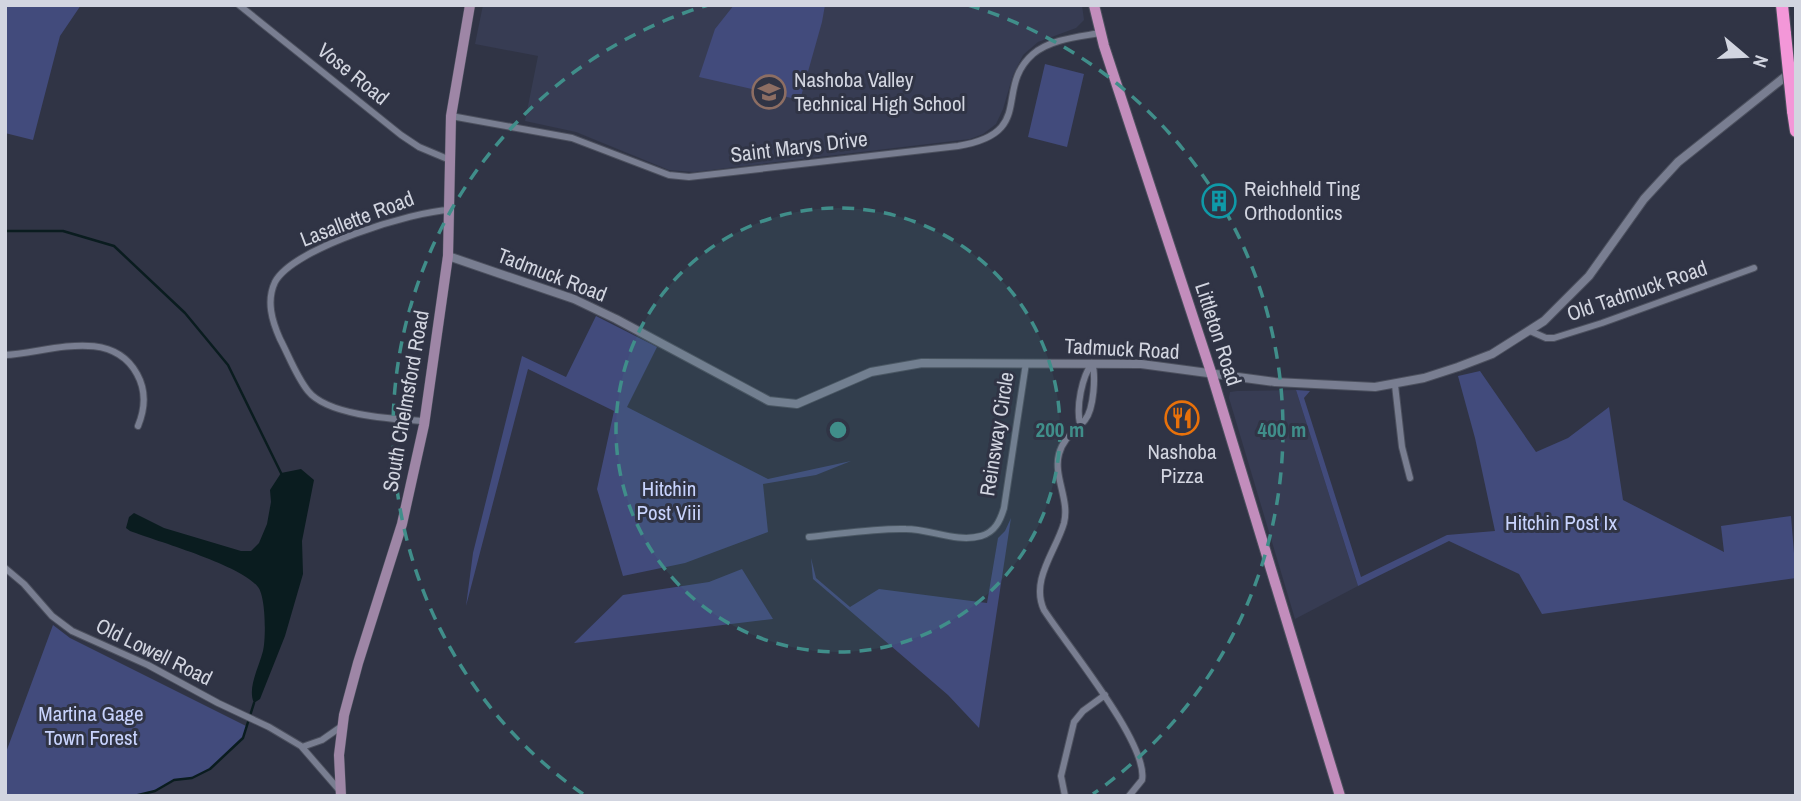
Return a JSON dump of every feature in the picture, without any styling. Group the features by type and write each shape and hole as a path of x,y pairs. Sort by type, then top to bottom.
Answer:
{"highway":[{"path":"1782,5 1796,131"}],"main road":[{"name":"South Chelmsford Road","path":"340,793 339,755 342,726 358,663 402,524 424,421 447,256 451,116 470,5"},
{"name":"Littleton Road","path":"1094,5 1100,33 1211,372 1340,796"}],"street":[{"name":"Vose Road","path":"239,5 401,135 419,147 450,160"},
{"name":"Saint Marys Drive","path":"451,116 572,138 668,175 689,177 958,146 978,143 992,137 1004,125 1021,68 1034,53 1062,40 1100,33"},
{"name":"Tadmuck Road","path":"447,256 574,299 769,401 784,404 797,404 871,372 905,365 947,362 1141,364 1298,384 1375,387 1395,385 1424,378 1492,354 1530,331 1566,301 1589,276 1644,199 1678,162 1796,68"},
{"name":"Lasallette Road","path":"424,421 338,410 316,399 301,380 277,332 270,308 271,295 284,270 344,238 412,215 432,210 450,210"},
{"name":"Old Tadmuck Road","path":"1530,331 1546,338 1554,338 1754,268"},
{"path":"5,355 87,345 110,349 120,354 129,362 141,382 145,404 138,426"},
{"name":"Reinsway Circle","path":"809,537 909,528 967,538 983,536 993,530 1004,508 1026,363"},
{"path":"1092,363 1096,374 1090,411 1087,418 1066,439 1059,453 1065,520 1043,573 1040,594 1047,614 1105,695 1142,767 1142,780 1129,796"},
{"path":"1395,385 1402,447 1410,478"},
{"name":"Old Lowell Road","path":"5,568 24,584 52,616 72,631 148,665 218,703 270,727 302,747 340,793"},
{"path":"1065,796 1061,776 1074,722 1083,711 1105,695"},
{"path":"302,747 322,740 342,726"}],"shaded area":[{"name":"Nashoba Valley Technical High School","path":"483,5 1082,5 1084,20 1076,28 1038,42 1023,55 996,124 983,134 970,139 694,172 669,170 576,132 525,121 538,56 475,44"},
{"path":"1296,390 1358,586 1295,619 1229,398 1230,392 1237,391"},
{"path":"301,469 314,480 302,541 303,574 285,636 260,699 254,703 253,684 265,637 264,608 258,587 249,579 218,563 126,528 129,517 134,513 164,528 241,551 251,551 259,543 267,524 270,490 281,473"}],"green space":[{"path":"5,5 81,5 60,36 33,140 5,133"},
{"path":"734,5 825,5 800,100 699,77 715,29"},
{"path":"1045,64 1084,74 1067,147 1028,137"},
{"name":"Hitchin Post Viii","path":"596,316 657,347 627,407 768,479 851,461 816,475 763,484 768,532 685,563 623,576 597,489 614,411 528,369 466,606 473,553 522,356 566,377"},
{"name":"Hitchin Post Ix","path":"1480,371 1536,452 1568,438 1609,407 1623,500 1724,552 1721,526 1791,516 1796,578 1542,614 1519,574 1449,541 1358,586 1296,390 1310,391 1304,398 1361,577 1447,535 1495,531 1475,438 1458,376"},
{"path":"1011,518 979,728 948,695 813,579 811,558 816,578 850,607 879,589 987,603 998,538"},
{"name":"Hitchin Post Viii","path":"742,569 773,619 574,643 623,595 709,582"},
{"name":"Martina Gage Town Forest","path":"53,625 70,638 246,726 243,738 210,769 192,778 174,780 155,791 134,796 5,796 5,755"}],"waterway":[{"path":"5,231 63,231 114,246 185,313 228,365 281,473"},
{"path":"134,796 155,791 174,780 192,778 210,769 243,738 254,703"}],"place":[{"name":"Nashoba Valley Technical High School","path":"769,92"},
{"name":"Reichheld Ting Orthodontics","path":"1219,201"},
{"name":"Nashoba Pizza","path":"1182,418"}]}
